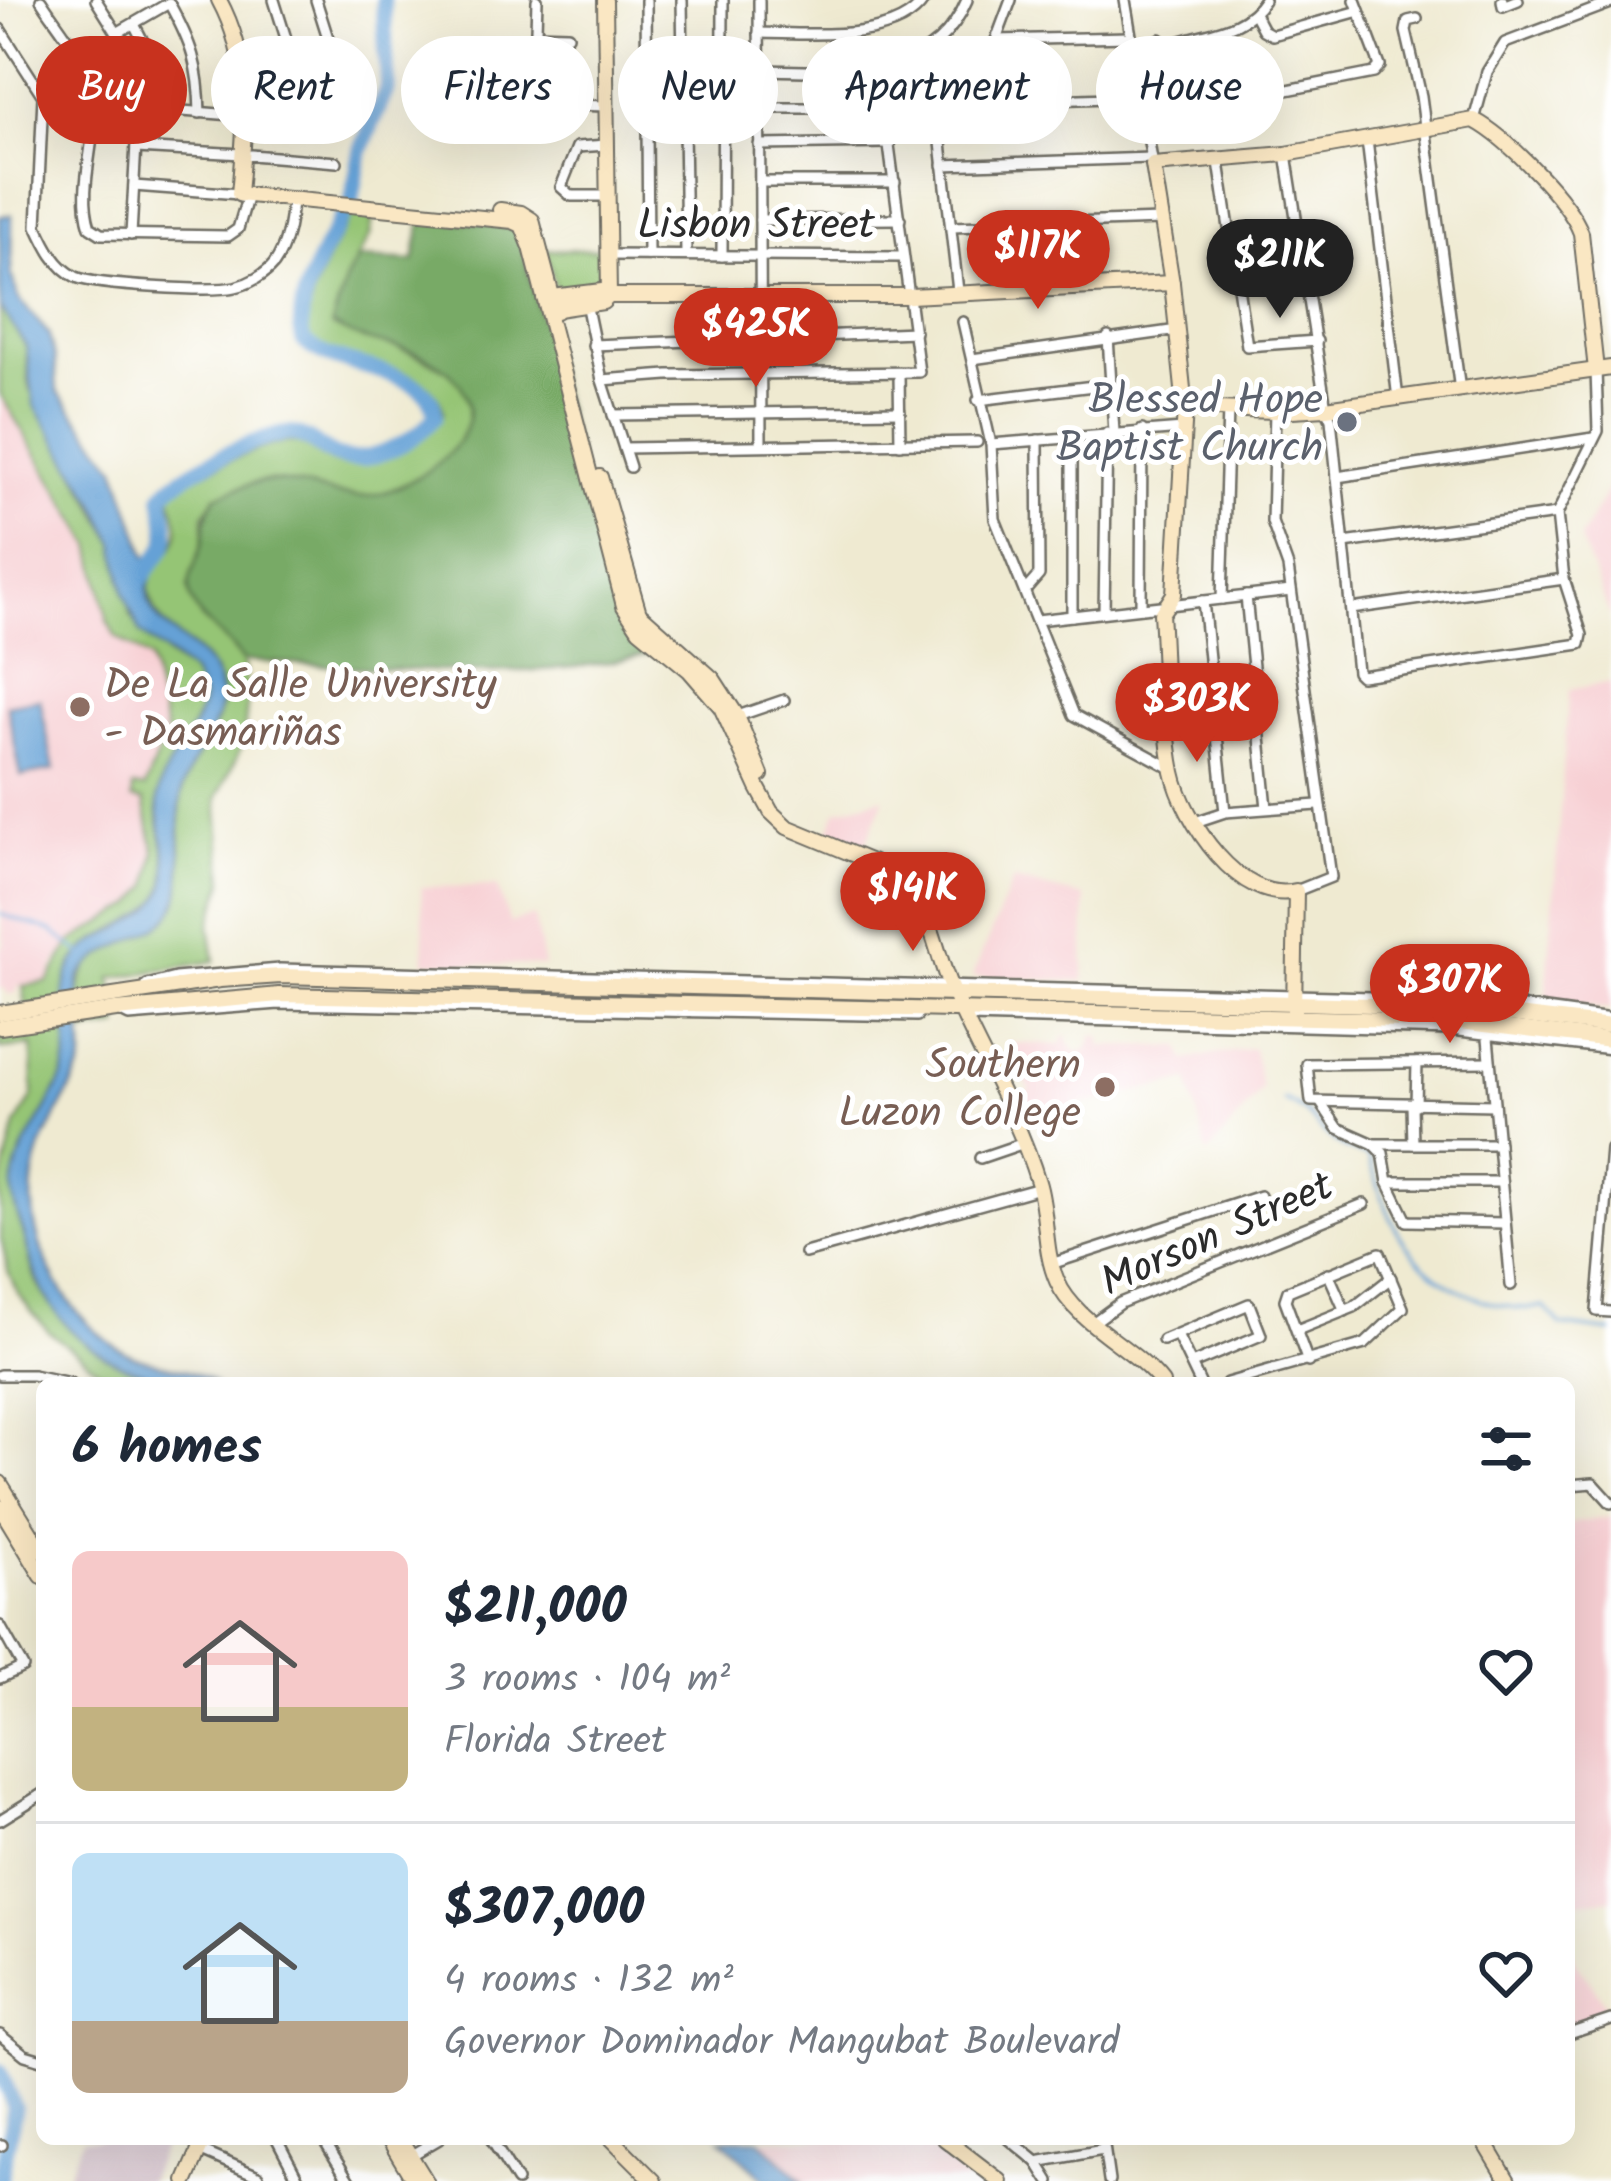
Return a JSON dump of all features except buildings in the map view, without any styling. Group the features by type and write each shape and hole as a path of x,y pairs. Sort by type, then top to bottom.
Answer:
{"street":[{"path":"41,0 64,36"},
{"path":"97,0 118,36"},
{"path":"219,0 234,36"},
{"path":"230,0 243,36"},
{"path":"274,0 285,36"},
{"path":"316,0 327,36"},
{"path":"537,0 535,34 568,35"},
{"path":"605,0 609,296"},
{"path":"646,0 648,255"},
{"path":"682,0 686,255"},
{"path":"722,256 723,0"},
{"path":"759,0 759,33 853,33 908,17 924,0"},
{"path":"945,36 967,0"},
{"path":"998,36 1011,0"},
{"path":"1125,0 1130,36"},
{"path":"1255,15 1263,31 1272,35 1357,6 1378,70 1206,106 1190,105 1176,96 1164,68 1164,42 1239,25 1255,15 1264,0"},
{"path":"1502,3 1518,0"},
{"path":"117,33 172,2 196,60 200,113"},
{"path":"1474,120 1487,72 1504,43 1611,2"},
{"path":"1418,19 1408,21 1406,32 1425,129 1460,391"},
{"path":"134,24 140,36"},
{"path":"0,28 43,96 37,226 67,271 82,280 231,288 255,280 273,265 288,235 292,201"},
{"path":"594,106 606,106"},
{"path":"187,112 211,114"},
{"path":"943,166 1219,162 1474,120"},
{"path":"1318,408 1331,418 1357,672 1367,677 1577,645 1582,635 1564,579 1557,514 1600,421 1604,369 1581,233 1574,214 1474,120"},
{"path":"1367,140 1398,399"},
{"path":"92,144 87,218 95,232 228,236 238,229 243,212 248,144"},
{"path":"131,236 136,144"},
{"path":"761,446 759,145 824,144"},
{"path":"602,380 920,370 890,144"},
{"path":"941,144 958,291"},
{"path":"1149,144 1172,283 1185,408 1174,594 1161,614 1172,769 1184,806 1195,822 1243,880 1270,893 1293,892 1331,877 1288,567 1272,522 1275,411"},
{"path":"607,145 577,147 561,187 572,196 608,196"},
{"path":"136,148 337,162"},
{"path":"1286,154 1316,341 1318,408"},
{"path":"1219,162 1247,346 1316,341"},
{"path":"760,182 895,182"},
{"path":"134,186 326,205 417,204 526,215 541,246 549,304 632,601 646,624 713,679 758,788 777,819 896,872 908,882 1024,1143 1040,1187 1051,1264 1072,1307 1155,1377"},
{"path":"760,220 899,219"},
{"path":"952,227 1161,220"},
{"name":"Lisbon Street","path":"609,255 903,256"},
{"path":"549,304 602,291 609,296 910,296 1172,283"},
{"path":"584,297 602,380 629,467"},
{"path":"964,322 991,444 995,519 1074,715 1172,769"},
{"path":"971,359 1177,322"},
{"path":"593,345 915,332"},
{"path":"1104,612 1111,433 1108,337"},
{"path":"1185,408 1318,408 1604,369"},
{"path":"899,374 900,444"},
{"path":"978,400 1110,383"},
{"path":"1222,598 1228,409"},
{"path":"613,415 899,411"},
{"path":"991,444 1183,429"},
{"path":"1141,608 1142,430"},
{"path":"1072,436 1072,616"},
{"path":"1337,477 1593,438"},
{"path":"1025,591 1039,575 1039,440"},
{"path":"624,448 977,442"},
{"path":"1344,544 1557,514"},
{"path":"1351,609 1564,579"},
{"path":"1037,620 1291,591"},
{"path":"1246,596 1267,808"},
{"path":"1203,601 1226,812"},
{"path":"732,718 784,700"},
{"path":"1195,822 1226,812 1318,805"},
{"path":"1292,1003 1293,892"},
{"path":"115,1004 166,979 280,969 959,998 1487,1028 1611,1049"},
{"path":"0,1027 28,1016 115,1004 280,995 1292,1003 1611,1022"},
{"path":"115,1004 129,1016 279,1004 959,998 1292,1003 1465,1011 1611,1040"},
{"path":"1465,1011 1487,1028 1611,1022"},
{"path":"0,1013 28,1016"},
{"path":"1487,1028 1511,1285"},
{"path":"1490,1062 1307,1064 1311,1101 1494,1105"},
{"path":"1413,1144 1417,1064"},
{"path":"1321,1102 1338,1128 1383,1153 1388,1182 1408,1221 1505,1222"},
{"path":"980,1158 1024,1143"},
{"path":"1374,1144 1498,1144"},
{"path":"1611,1149 1597,1311 1611,1312"},
{"path":"1388,1182 1501,1182"},
{"path":"805,1253 1040,1187"},
{"path":"1051,1264 1260,1196"},
{"name":"Morson Street","path":"1094,1322 1120,1303 1364,1204"},
{"path":"1250,1377 1308,1362 1366,1344 1403,1310 1380,1253 1288,1291 1285,1300 1308,1362"},
{"path":"1328,1273 1345,1311"},
{"path":"1297,1330 1345,1311 1391,1278"},
{"path":"1163,1340 1249,1304 1261,1335 1192,1364"},
{"path":"1177,1335 1197,1377"},
{"path":"0,1376 42,1377"},
{"path":"1575,1484 1586,1482 1602,1490 1611,1503"},
{"path":"0,1483 31,1533"},
{"path":"0,1507 31,1533"},
{"path":"0,1678 23,1667 1,1629"},
{"path":"0,1820 36,1798"},
{"path":"1575,2032 1611,2020"},
{"path":"0,2035 36,2058"},
{"path":"186,2181 201,2145 260,2181"},
{"path":"280,2145 299,2181"},
{"path":"327,2145 349,2181"},
{"path":"393,2145 414,2181"},
{"path":"404,2145 426,2181"},
{"path":"410,2156 429,2145"},
{"path":"495,2145 517,2181"},
{"path":"618,2145 654,2181"},
{"path":"953,2145 1000,2181"},
{"path":"1016,2145 1036,2162 1048,2181"},
{"path":"1036,2162 1103,2145 1108,2181"},
{"path":"1487,2145 1508,2181"}],"shaded area":[{"name":"De La Salle University - Dasmariñas","path":"0,394 92,545 115,636 150,659 168,742 145,788 133,788 132,799 144,800 155,852 146,892 133,905 72,941 48,982 17,987 17,993 7,994 5,988 0,989 0,947 4,946 0,900"},
{"path":"1611,483 1611,618 1580,539"},
{"path":"1611,682 1611,1010 1546,1000 1569,690"},
{"path":"885,797 864,848 828,833 837,810"},
{"path":"1013,880 1085,897 1084,981 972,977"},
{"path":"497,886 510,923 534,916 544,966 425,962 421,887"},
{"path":"1068,1036 1075,1051 1083,1052 1092,1036 1101,1036 1101,1046 1181,1047 1185,1060 1253,1048 1262,1089 1207,1155 1189,1080 1017,1119 1007,1098 1030,1091 1007,1043 1062,1045 1063,1037"},
{"path":"1611,1517 1611,1899 1575,1902 1575,1523"},
{"path":"1575,1958 1577,1963 1611,2012 1575,2028"},
{"path":"80,2145 163,2145 148,2181 65,2181"},
{"path":"765,2145 926,2145 968,2181 803,2181"}],"green space":[{"path":"352,214 373,217 370,236 347,277 332,326 404,350 453,375 468,392 471,413 461,439 445,457 389,491 350,496 262,482 216,496 204,514 204,539 188,587 201,618 243,661 248,696 243,744 217,798 224,881 210,926 215,961 112,978 119,1027 80,1033 80,992 87,967 157,927 173,911 181,883 184,784 221,704 216,675 199,653 169,629 149,592 151,577 177,537 171,493 229,461 280,443 297,443 346,465 379,460 411,445 444,412 421,381 343,355 309,338 314,291"},
{"path":"422,217 518,231 620,621 648,654 600,664 499,672 243,661 195,608 190,580 216,496 269,481 351,496 379,494 419,476 454,448 469,412 465,393 450,373 422,355 360,338 332,324 347,277 359,258 414,261"},
{"path":"602,249 602,283 556,290 546,250"},
{"path":"0,307 26,346 30,390 115,543 131,616 168,656 192,673 203,697 159,796 166,859 161,895 142,914 94,942 75,962 66,990 66,1064 20,1156 13,1185 33,1271 51,1305 100,1344 162,1377 112,1377 48,1331 18,1294 0,1234 0,1189 16,1125 33,1096 32,1046 0,1049 0,1038 30,1032 23,986 48,982 72,941 133,905 149,886 155,852 144,801 132,799 133,787 145,788 158,752 168,741 150,659 115,636 92,545 0,394"}],"water":[{"path":"12,215 11,274 19,299 48,333 57,391 116,467 152,574 150,606 208,664 220,691 216,720 188,773 180,801 181,879 175,907 158,926 103,955 80,976 83,1059 40,1150 33,1204 37,1231 57,1283 91,1327 124,1352 203,1377 149,1375 94,1349 71,1330 37,1278 13,1198 21,1154 63,1076 68,974 84,950 143,914 161,895 166,859 158,796 203,697 192,673 140,633 124,593 115,543 34,405 26,346 0,307 0,216"},
{"path":"40,699 54,770 21,776 7,705"},
{"path":"728,2145 765,2145 803,2181 767,2181"}],"waterway":[{"path":"352,200 361,150 388,87 383,0"},
{"path":"138,585 167,539 162,497 201,467 282,434 300,436 348,459 376,455 404,443 435,416 430,399 418,387 335,358 303,340 306,291 344,213"},
{"path":"0,914 52,931 83,955"},
{"path":"1284,1100 1339,1144 1368,1156 1399,1234 1432,1272 1486,1301 1544,1307 1561,1325 1611,1332"},
{"path":"0,2071 15,2108 0,2180"}],"place":[{"name":"Blessed Hope Baptist Church","path":"1347,422"},
{"name":"De La Salle University - Dasmariñas","path":"80,707"},
{"name":"Southern Luzon College","path":"1105,1087"}]}
